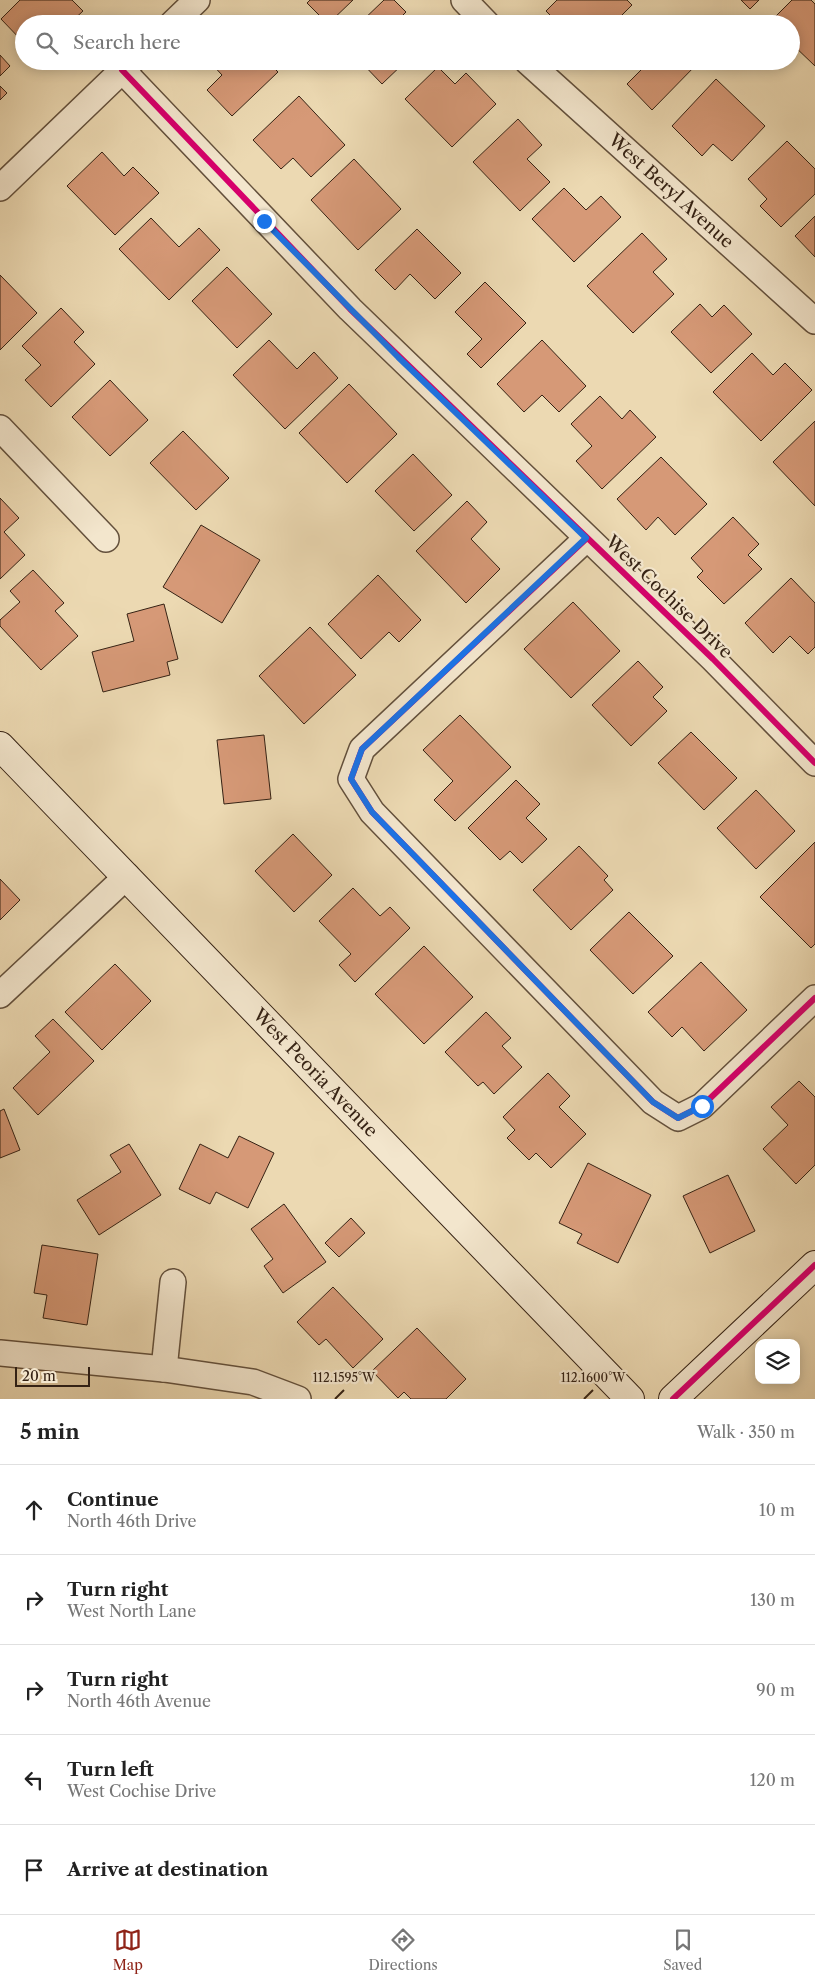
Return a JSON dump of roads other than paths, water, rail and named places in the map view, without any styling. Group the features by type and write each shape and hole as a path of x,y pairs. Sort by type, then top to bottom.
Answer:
{"main road":[{"name":"West Peoria Avenue","path":"0,746 630,1399"},
{"path":"674,1399 815,1265"}],"street":[{"path":"181,15 197,0"},
{"path":"464,0 478,15"},
{"path":"0,188 123,70"},
{"name":"West Cochise Drive","path":"131,70 350,309 713,659 815,763"},
{"name":"West Beryl Avenue","path":"537,70 815,321"},
{"path":"0,428 106,539"},
{"path":"586,538 362,749 351,779 372,812 502,947 653,1102 678,1118 702,1106 815,998"},
{"path":"0,995 127,876"},
{"path":"164,1369 173,1282"},
{"path":"0,1353 164,1369 253,1382 298,1399"}]}
